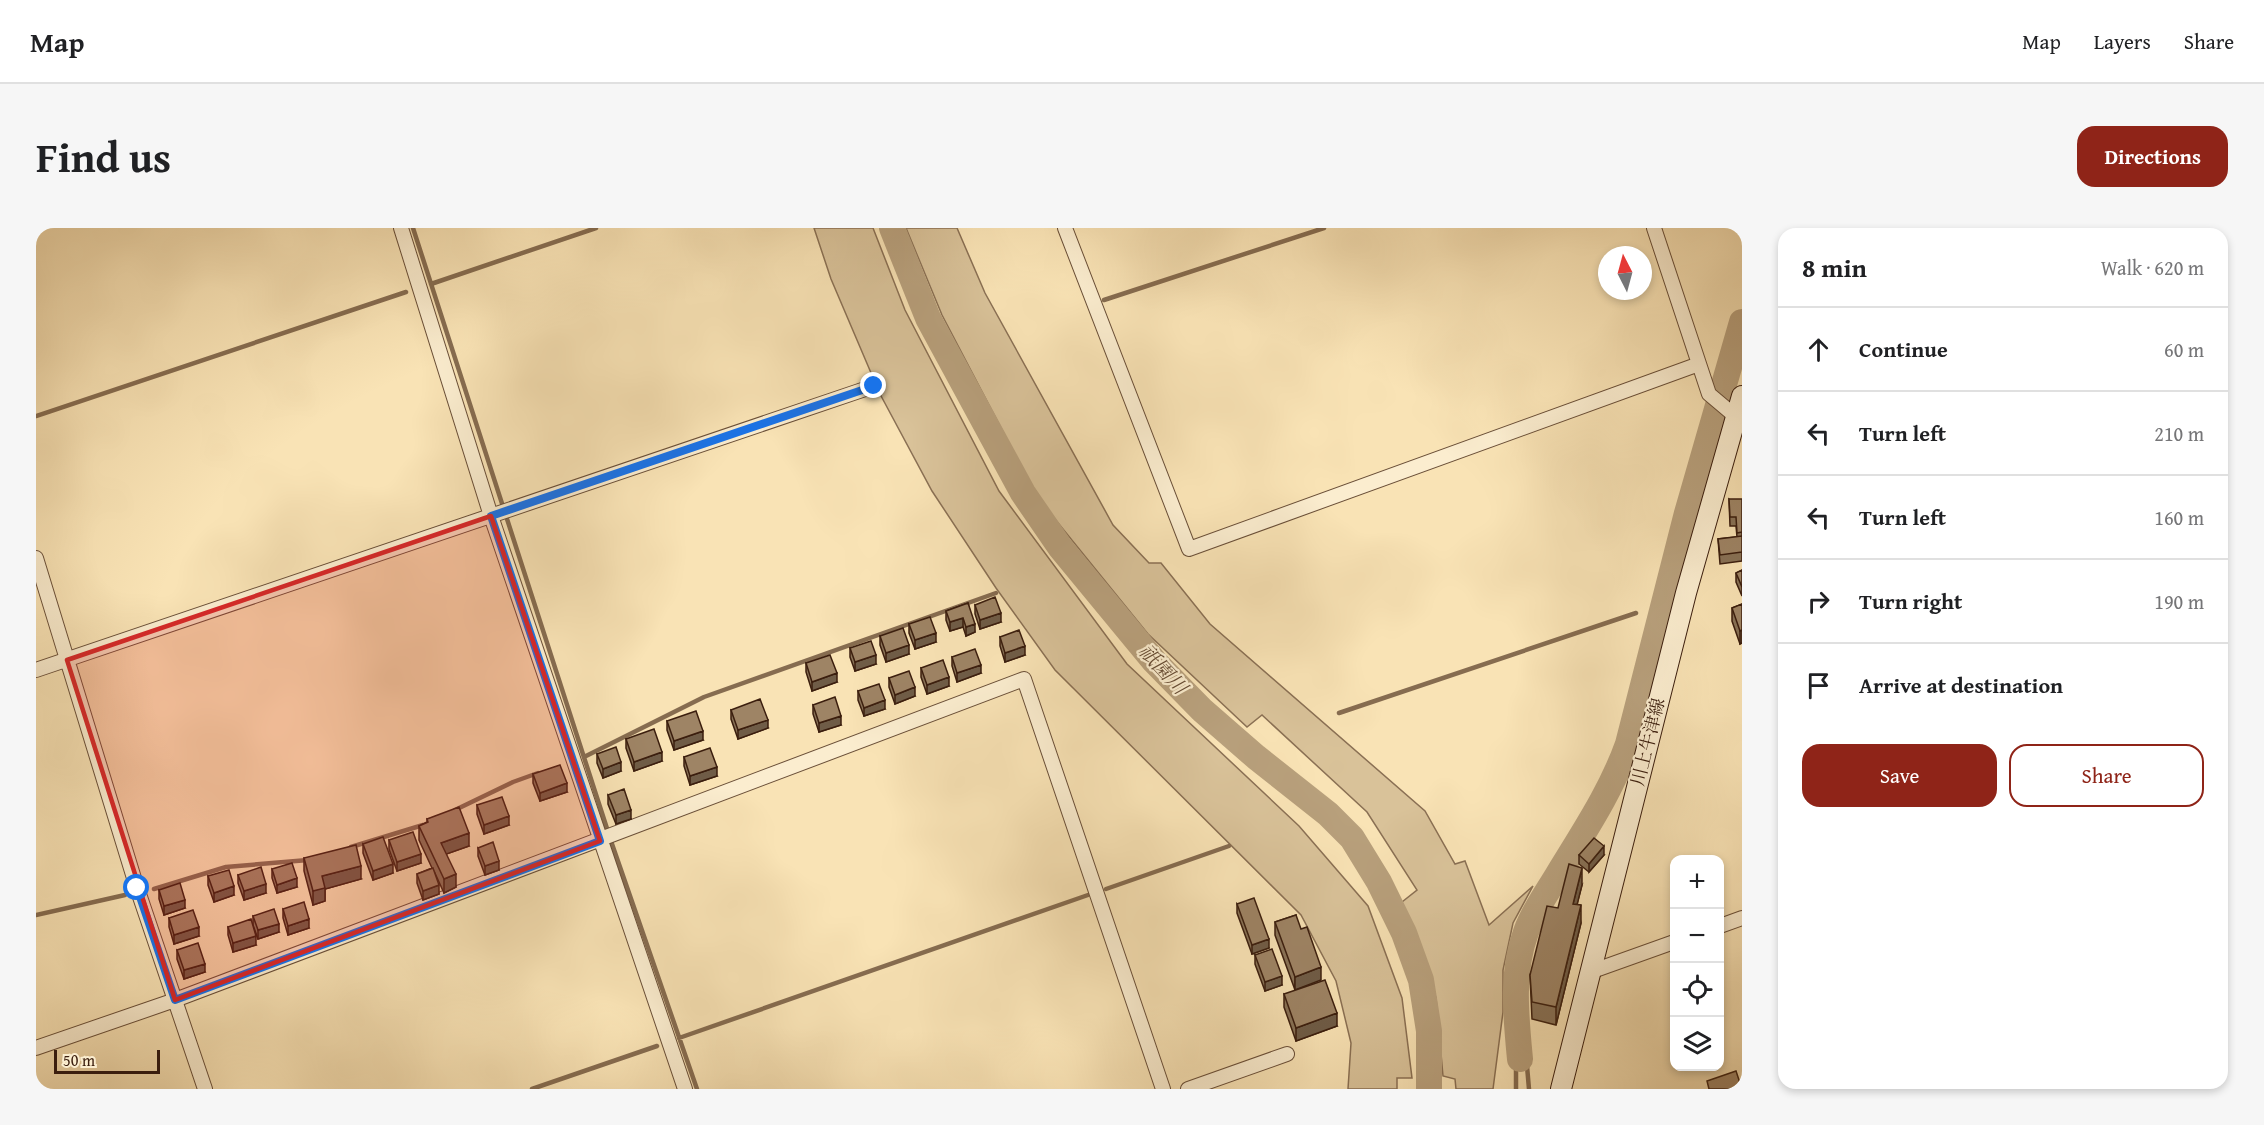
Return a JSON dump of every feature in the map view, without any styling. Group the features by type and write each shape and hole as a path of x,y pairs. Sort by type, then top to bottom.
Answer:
{"main road":[{"name":"川上牛津線","path":"1561,1089 1686,593 1739,419 1742,396"}],"street":[{"path":"401,228 491,516 685,1089"},
{"path":"1065,228 1189,549 1699,364"},
{"path":"1654,228 1709,394 1739,419"},
{"path":"36,670 874,386"},
{"path":"36,558 137,888 205,1089"},
{"path":"36,1048 175,1000 1024,679 1163,1089"},
{"path":"1724,924 1742,918"},
{"path":"1590,972 1670,943"},
{"path":"1188,1089 1287,1054"}],"highlighted area":[{"path":"491,516 600,841 175,1000 67,660"}],"shaded area":[{"path":"814,228 873,228 905,310 999,491 1127,664 1299,826 1368,906 1402,998 1412,1078 1397,1078 1397,1089 1348,1089 1351,1043 1336,981 1301,915 1055,670 996,588 932,491 880,394 831,279"},
{"path":"906,228 957,228 985,293 1113,525 1149,563 1161,563 1210,624 1425,811 1455,864 1465,861 1489,925 1533,886 1513,923 1503,970 1503,1012 1493,1089 1456,1089 1455,1079 1443,1076 1436,998 1402,902 1417,890 1367,812 1262,715 1247,727 1148,634 1037,497 942,315"}],"building":[{"path":"1729,499 1742,499 1742,532 1737,533 1736,517 1730,517"},
{"path":"1742,536 1742,552 1720,555 1718,539"},
{"path":"1742,570 1742,587 1736,573"},
{"path":"995,597 1001,613 980,620 975,605"},
{"path":"968,603 975,624 966,627 963,618 950,622 946,611"},
{"path":"1742,604 1742,630 1740,631 1732,608"},
{"path":"930,617 936,633 915,640 909,624"},
{"path":"903,628 909,645 886,653 880,636"},
{"path":"1019,630 1025,646 1005,653 1000,637"},
{"path":"871,641 876,655 855,662 850,648"},
{"path":"975,649 981,665 957,673 952,657"},
{"path":"830,655 837,673 812,682 806,663"},
{"path":"943,660 949,677 927,685 921,668"},
{"path":"909,671 915,687 895,695 889,678"},
{"path":"879,684 885,700 864,708 858,691"},
{"path":"835,697 841,716 819,723 813,705"},
{"path":"760,699 768,720 738,730 731,710"},
{"path":"696,711 703,731 674,741 667,721"},
{"path":"654,729 662,752 634,762 626,739"},
{"path":"616,747 621,762 603,769 597,754"},
{"path":"710,748 717,767 690,776 684,757"},
{"path":"560,765 567,783 540,793 533,774"},
{"path":"624,789 631,810 616,815 608,795"},
{"path":"502,797 509,816 484,825 477,805"},
{"path":"459,807 469,833 441,843 456,874 444,879 419,826 428,822 427,819"},
{"path":"413,832 421,854 397,862 389,840"},
{"path":"383,837 393,864 373,871 363,844"},
{"path":"1594,838 1604,846 1589,864 1579,855"},
{"path":"493,842 499,861 485,866 478,848"},
{"path":"356,845 361,866 322,876 325,888 313,891 304,858"},
{"path":"292,863 297,878 277,885 272,869"},
{"path":"1569,864 1582,868 1573,904 1581,905 1556,1007 1532,1002 1530,975 1547,906 1558,908"},
{"path":"261,867 266,884 244,891 238,875"},
{"path":"433,868 439,885 423,891 417,874"},
{"path":"229,870 234,886 214,893 208,876"},
{"path":"180,883 185,900 164,906 159,890"},
{"path":"1254,898 1269,939 1252,945 1237,904"},
{"path":"304,902 309,919 288,926 283,909"},
{"path":"274,909 279,924 258,930 253,916"},
{"path":"193,910 199,927 174,935 169,918"},
{"path":"1296,915 1301,929 1307,927 1321,967 1295,977 1275,922"},
{"path":"251,919 256,936 233,943 228,927"},
{"path":"198,943 205,964 184,970 177,950"},
{"path":"1272,949 1282,976 1265,982 1255,955"},
{"path":"1325,980 1337,1013 1296,1028 1284,994"},
{"path":"1736,1071 1742,1089 1709,1089 1707,1081"}],"waterway":[{"path":"413,228 612,844 697,1089"},
{"path":"431,284 596,228"},
{"name":"祇園川","path":"892,228 928,318 1023,493 1060,547 1154,661 1202,710 1256,757 1328,814 1352,838 1379,882 1404,933 1421,980 1429,1031 1429,1089"},
{"path":"1104,300 1324,228"},
{"path":"36,416 406,292"},
{"path":"1520,1059 1516,979 1521,947 1532,917 1605,796 1628,744 1687,513 1742,322"},
{"path":"584,757 704,697 996,593"},
{"path":"1339,713 1636,613"},
{"path":"455,810 513,782 538,773"},
{"path":"351,847 423,825"},
{"path":"1106,889 1229,846"},
{"path":"154,889 226,867 308,860"},
{"path":"36,915 125,895"},
{"path":"679,1038 1088,895"},
{"path":"532,1089 657,1046"},
{"path":"1516,1089 1516,1066 1520,1059 1527,1066 1529,1089"}],"route":[{"path":"137,888 175,1000 600,841 491,516 874,386"}]}
